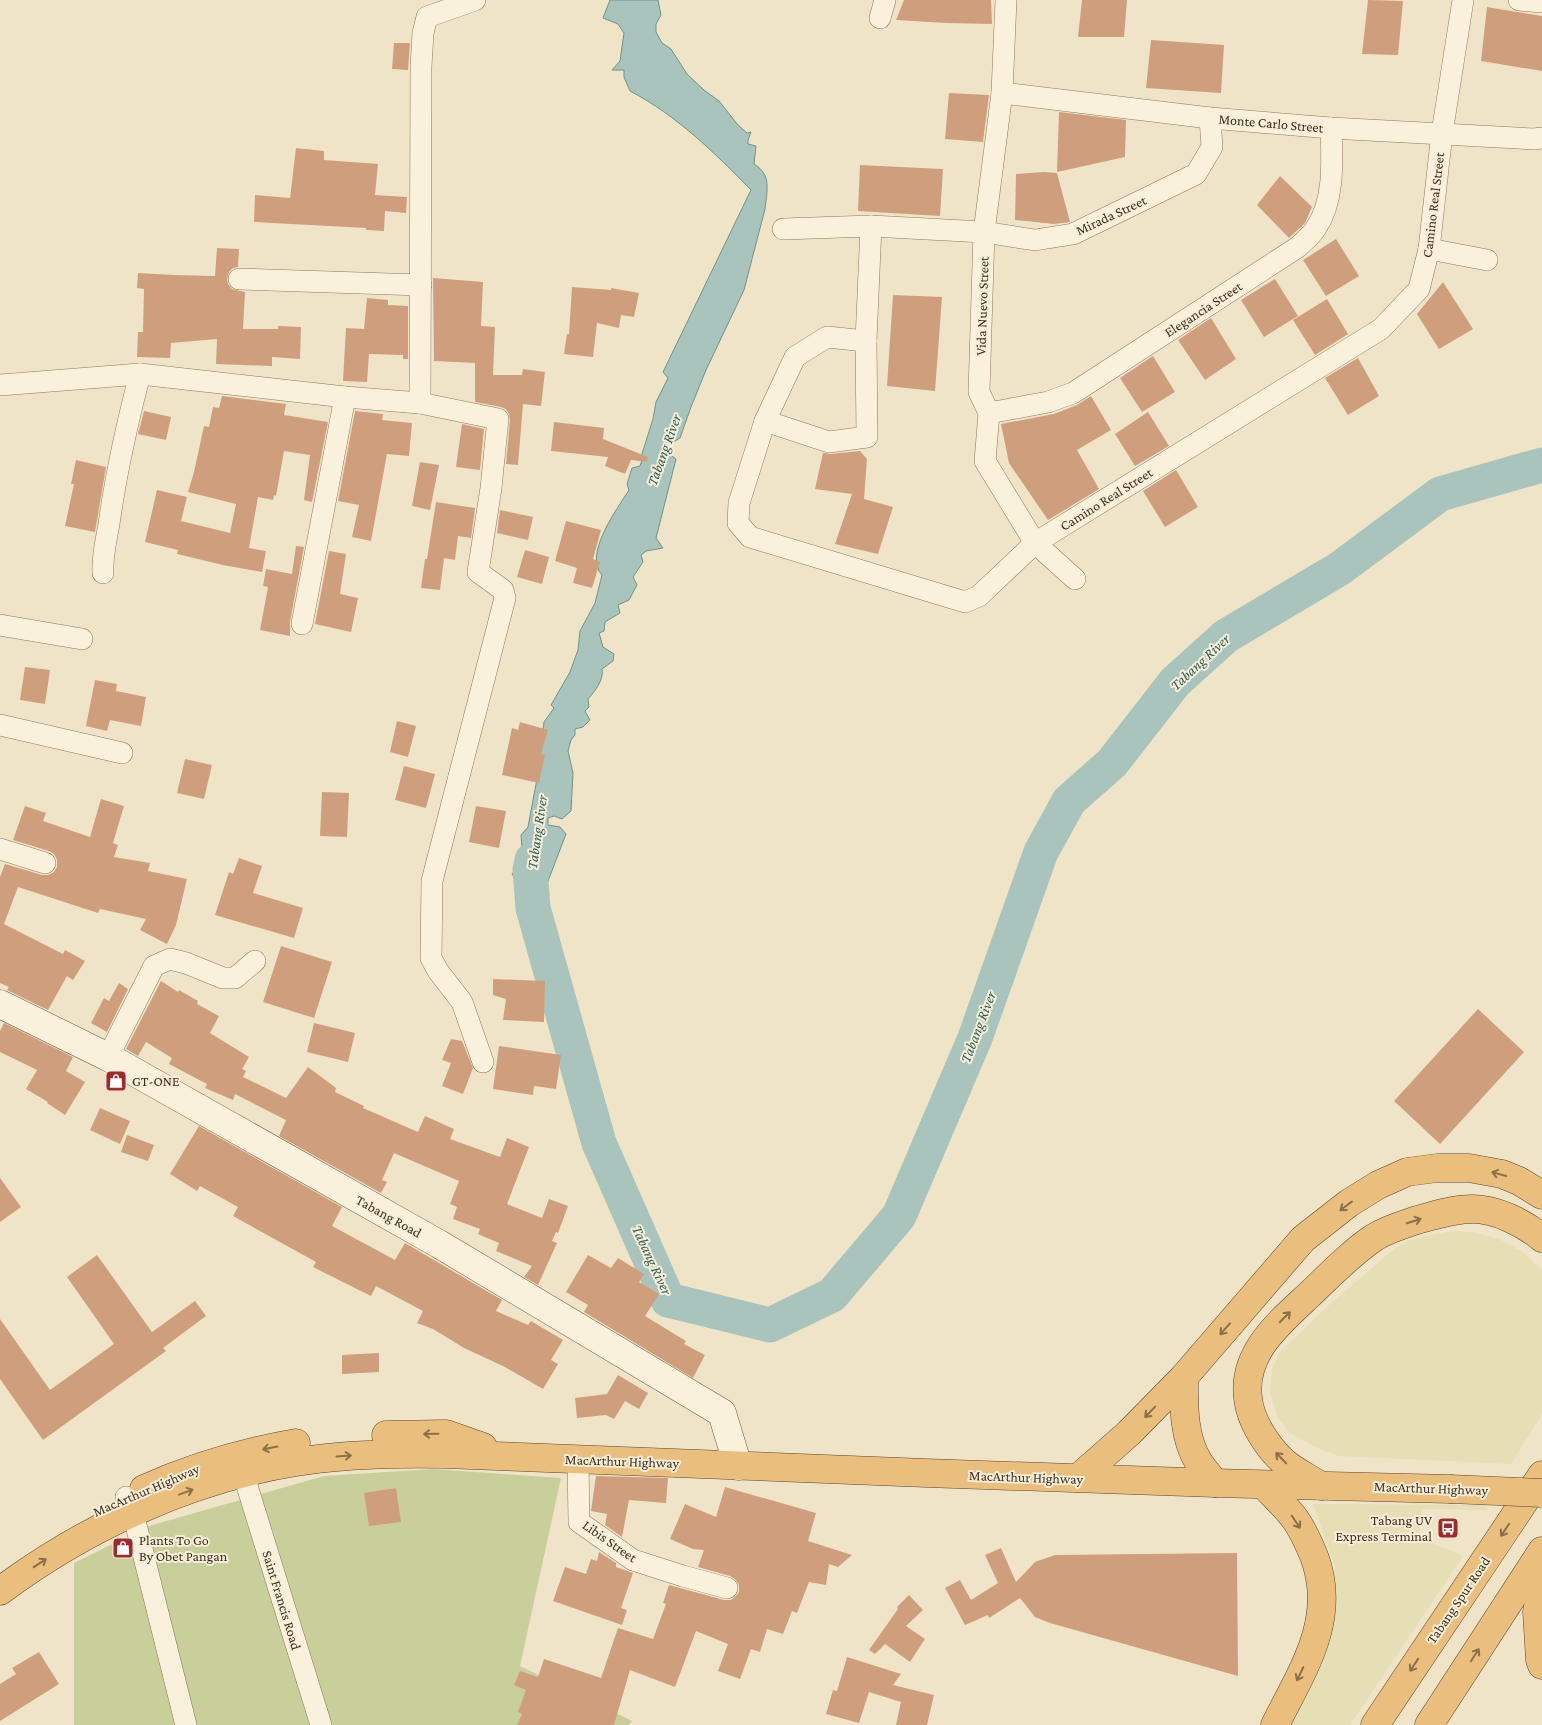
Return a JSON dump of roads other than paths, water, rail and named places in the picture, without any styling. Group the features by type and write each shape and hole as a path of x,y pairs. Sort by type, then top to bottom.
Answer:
{"highway":[{"path":"1078,1478 1129,1433 1184,1377 1303,1239 1349,1203 1378,1185 1406,1172 1437,1168 1469,1168 1502,1174 1519,1181 1542,1195"},
{"path":"1320,1486 1285,1463 1268,1443 1253,1418 1248,1399 1250,1369 1257,1352 1267,1336 1285,1317 1350,1258 1374,1238 1393,1228 1447,1212 1474,1209 1508,1216 1542,1238"},
{"path":"1184,1377 1186,1421 1192,1447 1198,1461 1215,1484"},
{"name":"MacArthur Highway","path":"0,1569 43,1540 129,1505 190,1490 240,1465 295,1462 374,1454 444,1454 926,1474 1542,1493"},
{"name":"Tabang Spur Road","path":"1375,1725 1542,1476"},
{"path":"1264,1485 1296,1520 1310,1544 1320,1572 1323,1594 1321,1618 1314,1647 1275,1725"},
{"name":"MacArthur Highway","path":"0,1591 52,1555 102,1527 129,1505"},
{"path":"1430,1725 1542,1551"},
{"path":"1542,1588 1537,1612 1542,1666"}],"main road":[{"name":"Tabang Road","path":"0,1004 108,1057 439,1244 722,1413 738,1466"}],"street":[{"path":"420,403 421,66 423,33 427,17 475,0"},
{"name":"Vida Nuevo Street","path":"1006,0 1002,92 984,232 979,392 989,413 985,461 1035,543 1075,579"},
{"name":"Camino Real Street","path":"866,342 827,337 795,357 765,422 739,503 738,524 750,537 965,602 979,596 1035,543 1381,329 1419,289 1429,249 1442,133 1463,0"},
{"path":"1519,0 1542,2"},
{"name":"Monte Carlo Street","path":"1002,92 1210,118 1331,128 1542,138"},
{"name":"Mirada Street","path":"784,229 872,226 984,232 1035,240 1073,234 1196,174 1212,146 1210,118"},
{"name":"Elegancia Street","path":"989,413 1048,402 1073,393 1298,247 1316,228 1327,204 1332,162 1331,128"},
{"path":"765,422 829,442 867,436 866,342 872,226"},
{"path":"1429,249 1487,260"},
{"path":"239,279 421,285"},
{"path":"0,385 140,374 344,397 420,403 498,419 491,488 478,572 502,590 506,598 432,881 431,958 438,971 462,1002 483,1062"},
{"path":"103,573 102,556 108,533 121,447 140,374"},
{"path":"302,624 344,397"},
{"path":"0,625 82,639"},
{"path":"0,725 122,752"},
{"path":"0,849 45,863"},
{"path":"108,1057 145,980 154,966 170,959 186,963 223,978 235,978 255,961"},
{"name":"Libis Street","path":"578,1460 579,1522 633,1560 727,1588"},
{"name":"Saint Francis Road","path":"240,1465 321,1725"},
{"path":"129,1505 186,1725"}],"water":[{"path":"610,0 658,0 661,15 656,24 656,32 662,43 671,49 687,74 719,101 738,125 747,133 751,132 748,144 756,146 754,164 764,173 767,195 744,290 706,370 680,438 672,443 668,441 665,444 667,452 676,459 656,538 663,548 646,551 641,555 643,562 633,577 637,585 629,600 618,605 620,613 605,622 604,631 599,633 603,647 614,654 613,661 602,669 600,681 588,699 589,707 585,711 590,720 583,727 575,729 575,735 571,740 568,751 573,773 571,811 562,819 554,816 548,818 548,825 560,827 566,834 545,889 533,908 512,874 523,861 521,835 528,827 539,768 544,722 554,708 551,705 570,672 578,650 580,631 595,603 602,575 597,566 599,544 610,520 629,490 627,484 632,468 640,466 656,402 668,378 663,372 751,190 679,123 630,91 624,77 624,70 612,70 620,61 624,33 618,24 603,18"}],"waterway":[{"name":"Tabang River","path":"532,860 530,870 533,908 599,1143 668,1300 770,1325 832,1295 899,1216 975,1038 1041,852 1069,801 1112,763 1175,682 1226,636 1339,569 1440,494 1542,465"}],"place":[{"name":"GT-ONE","path":"116,1081"},
{"name":"Tabang UV Express Terminal","path":"1448,1528"},
{"name":"Plants To Go By Obet Pangan","path":"123,1548"}]}
